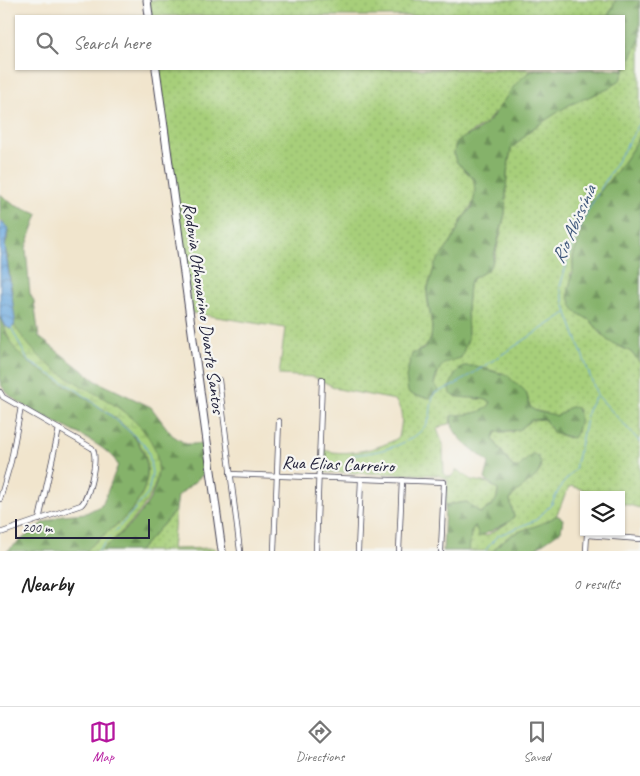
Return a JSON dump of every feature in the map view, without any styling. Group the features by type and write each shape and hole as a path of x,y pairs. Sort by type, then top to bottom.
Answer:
{"main road":[{"path":"147,0 149,15"},
{"name":"Rodovia Othovarino Duarte Santos","path":"156,70 222,551"}],"street":[{"path":"316,551 322,379"},
{"path":"219,380 240,551"},
{"path":"0,392 3,397 21,408 92,448 96,457 84,504 0,533"},
{"path":"0,499 21,408"},
{"path":"274,551 279,421"},
{"path":"39,520 59,429"},
{"path":"0,473 7,475"},
{"name":"Rua Elias Carreiro","path":"230,474 444,482 441,551"},
{"path":"358,551 361,479"},
{"path":"399,551 402,480"},
{"path":"586,551 587,536"},
{"path":"608,536 640,539"}],"green space":[{"path":"149,0 616,0 608,15 151,15"},
{"path":"616,0 640,0 640,39 625,70 625,15 608,15"},
{"path":"640,39 640,137 618,170 588,206 582,219 581,235 573,256 573,269 570,275 583,316 591,321 602,335 631,352 640,363 640,508 625,504 625,491 588,491 571,486 554,517 546,522 516,533 493,551 469,551 471,533 475,525 477,532 486,536 509,522 514,517 510,500 513,495 534,478 541,469 538,456 532,454 517,469 511,465 493,439 496,432 512,432 531,420 544,419 554,433 570,438 577,433 579,410 557,416 533,410 526,392 505,374 475,366 456,374 453,381 475,399 484,399 491,402 480,412 451,416 450,424 443,425 437,429 443,444 444,475 451,477 457,470 472,480 488,483 498,490 496,502 480,513 467,502 445,505 448,480 438,475 321,472 322,449 340,453 361,451 382,445 399,437 401,413 398,404 395,400 338,389 314,377 279,375 285,328 192,313 159,70 533,70 530,71 485,124 457,141 455,159 474,180 475,197 450,244 436,265 428,288 432,334 430,341 425,347 417,351 434,384 440,367 468,339 467,309 469,285 472,279 488,270 495,257 505,214 507,173 511,149 532,129 568,105 616,84"},
{"path":"534,70 625,70 620,80 608,89 569,105 532,129 511,149 507,173 505,214 492,263 488,270 472,279 469,285 467,309 468,339 461,358 445,363 442,366 434,384 438,390 431,398 415,396 408,392 406,377 412,354 424,349 431,339 432,327 427,292 435,264 452,241 463,218 472,207 475,194 474,180 455,159 457,141 484,126 515,85"},
{"path":"640,137 640,363 631,352 608,341 591,321 576,312 568,294 573,269 573,256 581,235 582,219 588,206 618,170"},
{"path":"0,194 14,205 38,214 26,248 30,294 34,301 39,337 96,381 151,407 172,435 186,444 203,444 207,471 178,496 176,510 139,551 101,551 134,520 150,499 156,483 158,468 155,453 149,440 129,416 103,398 49,367 31,350 17,331 14,325 12,291 5,246 8,237 3,221 0,221"},
{"path":"0,316 10,341 26,359 116,419 133,435 144,454 147,475 140,498 122,520 86,551 7,551 41,524 62,515 86,513 102,505 118,465 110,454 95,443 37,413 7,393 0,382"},
{"path":"4,325 10,329 14,326 37,354 56,370 105,399 131,418 148,437 157,456 157,475 151,493 139,512 101,551 86,551 123,520 140,498 148,472 142,449 127,429 105,411 32,364 15,349"},
{"path":"463,366 475,366 509,376 524,390 532,409 537,411 557,416 570,407 576,407 579,414 579,422 573,438 554,433 544,419 531,420 519,430 496,432 493,439 511,465 517,469 532,454 538,456 541,463 540,470 510,500 514,517 509,522 479,537 475,525 471,533 469,551 443,551 445,505 467,502 480,513 493,504 498,494 498,490 485,479 489,463 459,437 452,424 451,416 479,412 491,402 450,394 449,388 455,374"},
{"path":"176,510 172,549 215,548 216,551 139,551"},
{"path":"557,515 563,519 561,531 532,551 493,551 501,542 517,532 548,521"}],"water":[{"path":"0,221 8,228 5,246 15,319 14,326 10,329 4,325 0,316"}],"waterway":[{"name":"Rio Abissínia","path":"640,123 588,210 570,252 560,287 567,313 597,395 640,442"},
{"path":"354,455 396,446 416,435 424,428 429,419 432,399 435,393 455,385 566,313"},
{"path":"11,327 28,361 78,391 114,418 145,445 149,454 152,473 148,494 98,551"},
{"path":"485,551 497,536 536,520 551,505 561,486 575,469 588,410 596,396"}]}
